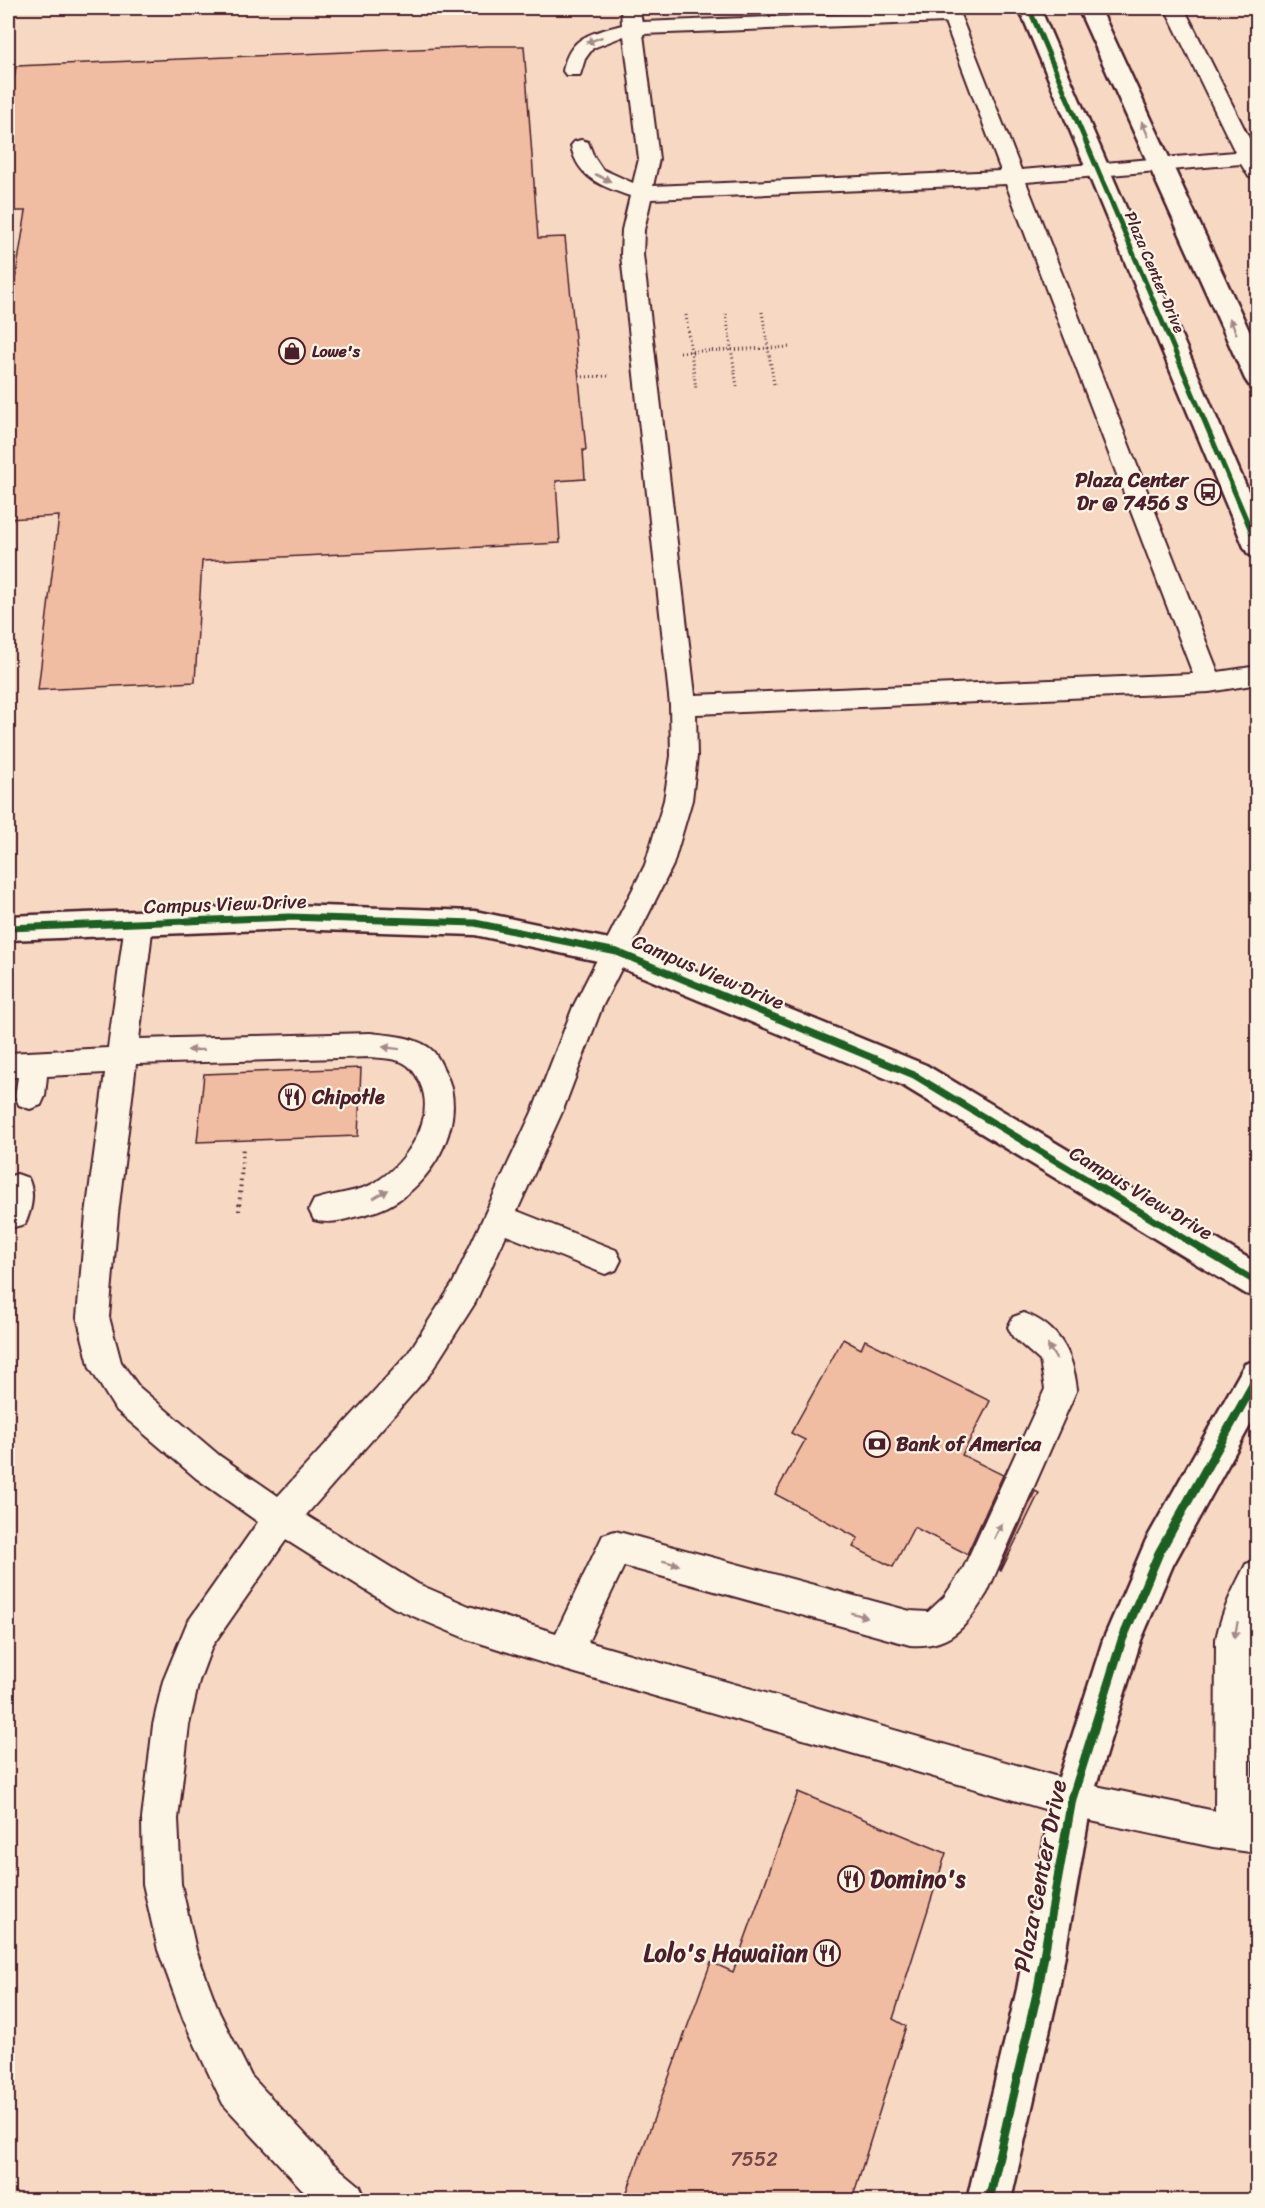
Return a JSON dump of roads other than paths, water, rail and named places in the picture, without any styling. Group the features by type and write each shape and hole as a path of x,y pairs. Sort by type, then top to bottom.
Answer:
{"street":[{"name":"Plaza Center Drive","path":"1029,8 1257,547"},
{"path":"1089,8 1257,379"},
{"name":"Campus View Drive","path":"8,928 289,917 475,923 617,952 914,1075 1257,1283"},
{"name":"Plaza Center Drive","path":"989,2200 1038,1989 1072,1799 1122,1640 1159,1553 1257,1377"}],"lane":[{"path":"581,146 582,159 592,172 603,179 642,193 1014,177 1160,165 1254,163 1175,8"},
{"path":"573,71 575,54 586,42 632,18 952,16 1168,582 1209,683"},
{"path":"346,2200 315,2174 237,2090 203,2021 177,1950 162,1884 160,1819 171,1725 181,1681 199,1635 281,1518 418,1365 464,1293 548,1110 588,1007 658,865 678,800 684,756 683,705 632,255 633,230 649,159 632,18"},
{"path":"683,705 1209,683 1257,675"},
{"path":"139,923 102,1214 93,1317 106,1368 127,1398 208,1467 281,1518 406,1596 467,1622 565,1653 1072,1799 1245,1834 1234,1639 1239,1613 1257,1576"},
{"path":"30,1096 21,1064 123,1056 370,1045 402,1049 420,1058 438,1088 439,1114 418,1161 404,1178 372,1200 325,1210"},
{"path":"500,1218 605,1260"},
{"path":"565,1653 615,1547 910,1628 929,1629 944,1621 958,1607 975,1581 1061,1389 1056,1357 1050,1345 1024,1327"}],"place":[{"name":"Lowe's","path":"292,351"},
{"name":"Plaza Center Dr @ 7456 S","path":"1208,492"},
{"name":"Chipotle","path":"292,1097"},
{"name":"Bank of America","path":"877,1444"},
{"name":"Domino's","path":"851,1879"},
{"name":"Lolo's Hawaiian","path":"827,1953"}]}
